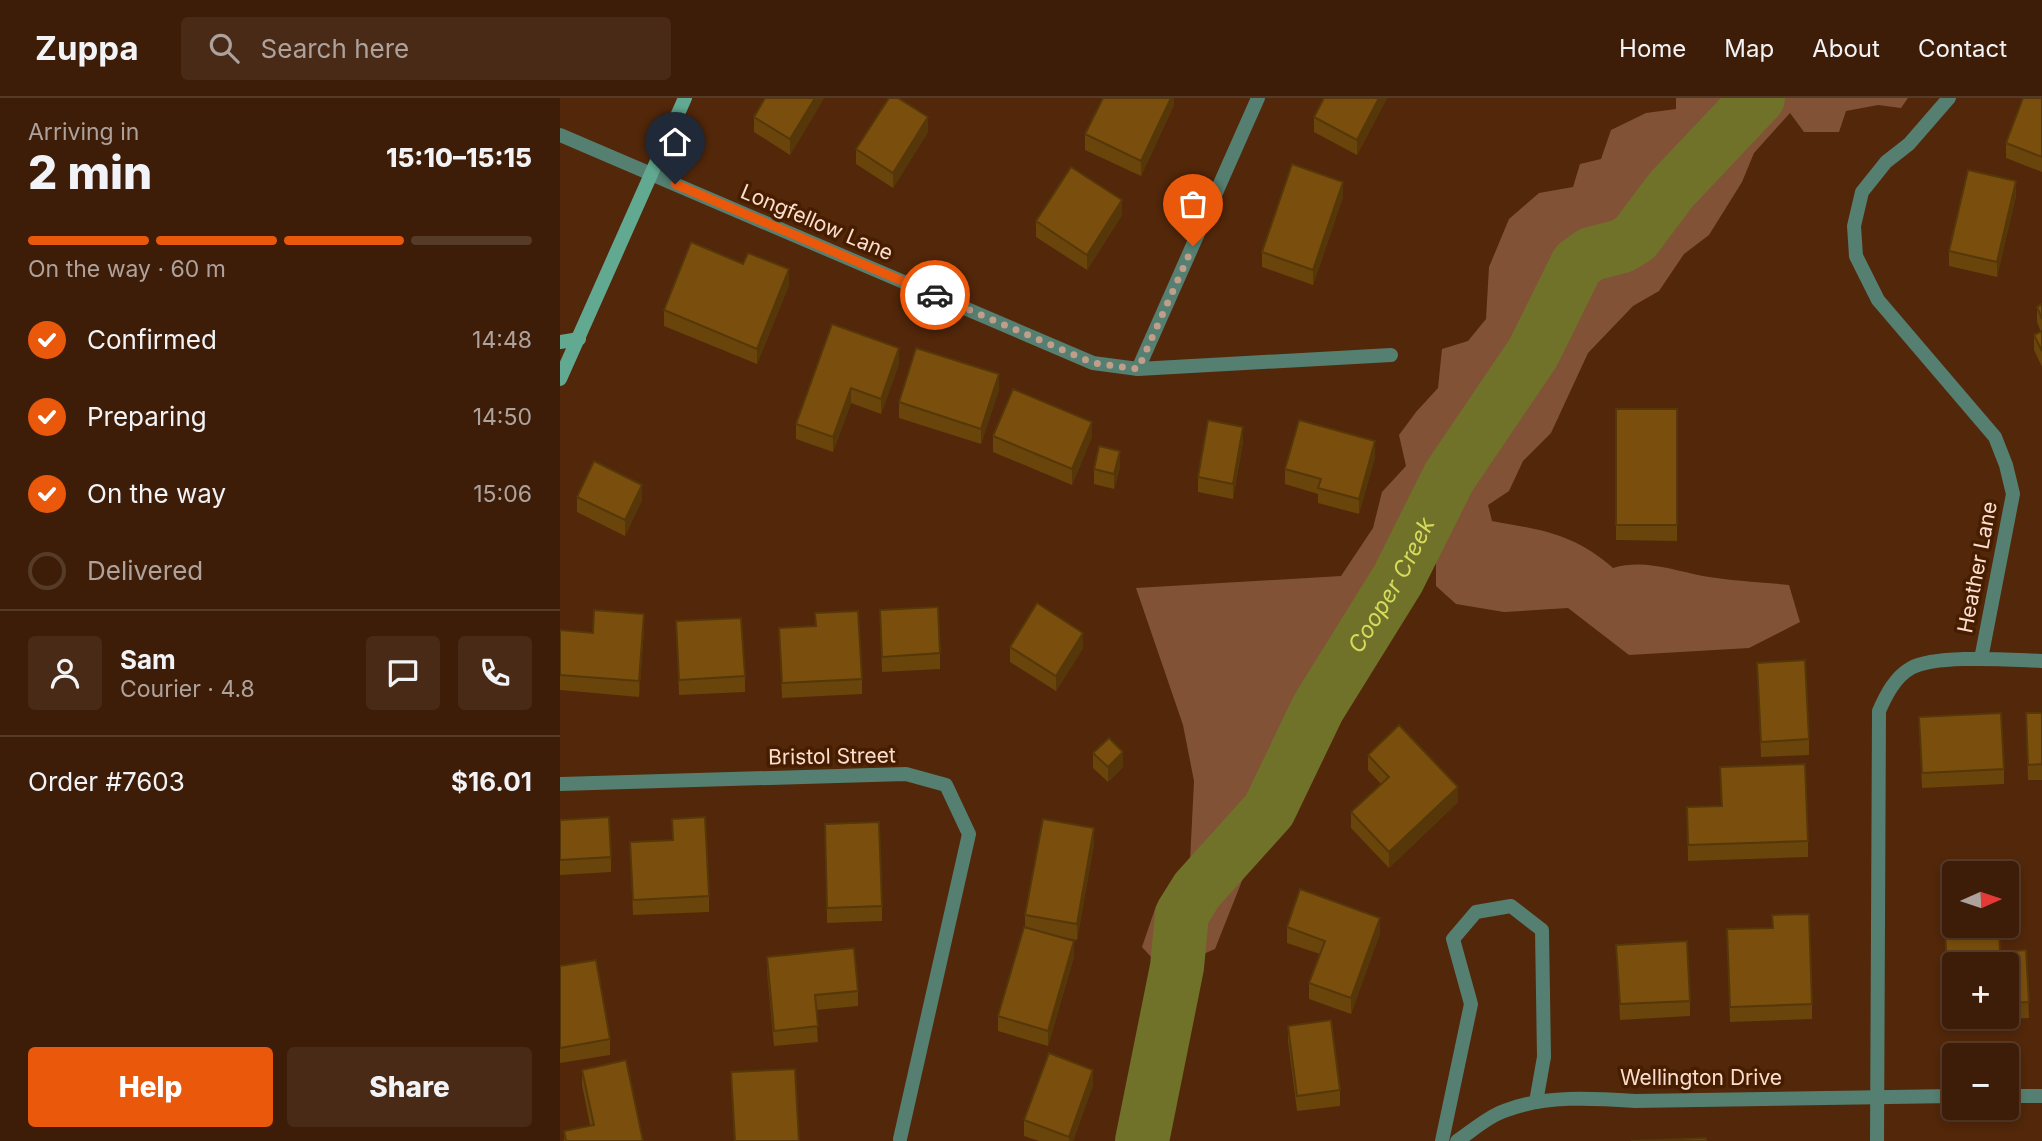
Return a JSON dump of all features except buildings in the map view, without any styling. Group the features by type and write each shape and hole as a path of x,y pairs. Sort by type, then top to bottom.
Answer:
{"street":[{"path":"560,379 685,98"},
{"path":"1138,369 1258,98"},
{"name":"Heather Lane","path":"1878,1141 1880,711 1888,690 1912,667 1981,659 2013,494 1995,437 1878,300 1856,256 1854,226 1862,192 1886,162 1909,144 1949,98"},
{"name":"Longfellow Lane","path":"560,135 1093,363 1138,369 1391,355"},
{"path":"560,342 579,339"},
{"path":"1981,659 2042,661"},
{"name":"Bristol Street","path":"560,784 906,774 946,785 969,834 900,1139"},
{"path":"1442,1141 1471,1004 1453,939 1476,912 1511,906 1542,930 1544,1057 1536,1102"},
{"name":"Wellington Drive","path":"1457,1141 1501,1112 1536,1102 1942,1096"},
{"path":"2019,1096 2042,1096"}],"shaded area":[{"path":"1676,98 1908,98 1901,108 1878,105 1846,111 1839,132 1804,132 1790,113 1754,153 1742,182 1709,235 1684,254 1659,291 1633,306 1588,353 1551,433 1523,461 1509,491 1488,505 1492,521 1570,540 1613,568 1647,565 1714,578 1789,585 1800,622 1749,648 1629,655 1568,608 1504,612 1456,604 1436,586 1436,556 1412,533 1404,557 1364,625 1297,721 1277,759 1245,808 1253,853 1215,949 1164,971 1142,947 1156,906 1190,861 1194,781 1183,725 1136,588 1341,576 1373,528 1382,492 1406,466 1399,435 1438,388 1442,349 1468,341 1486,319 1489,267 1509,219 1539,193 1573,187 1580,164 1601,159 1611,130 1646,113 1676,109"}],"waterway":[{"name":"Cooper Creek","path":"1142,1141 1177,967 1182,914 1197,890 1269,810 1318,708 1398,579 1449,477 1533,353 1577,264 1591,254 1622,246 1635,238 1671,190 1758,98"}],"way so far":[{"path":"935,295 1093,363 1138,369 1193,246"}],"route":[{"path":"675,184 935,295"}]}
